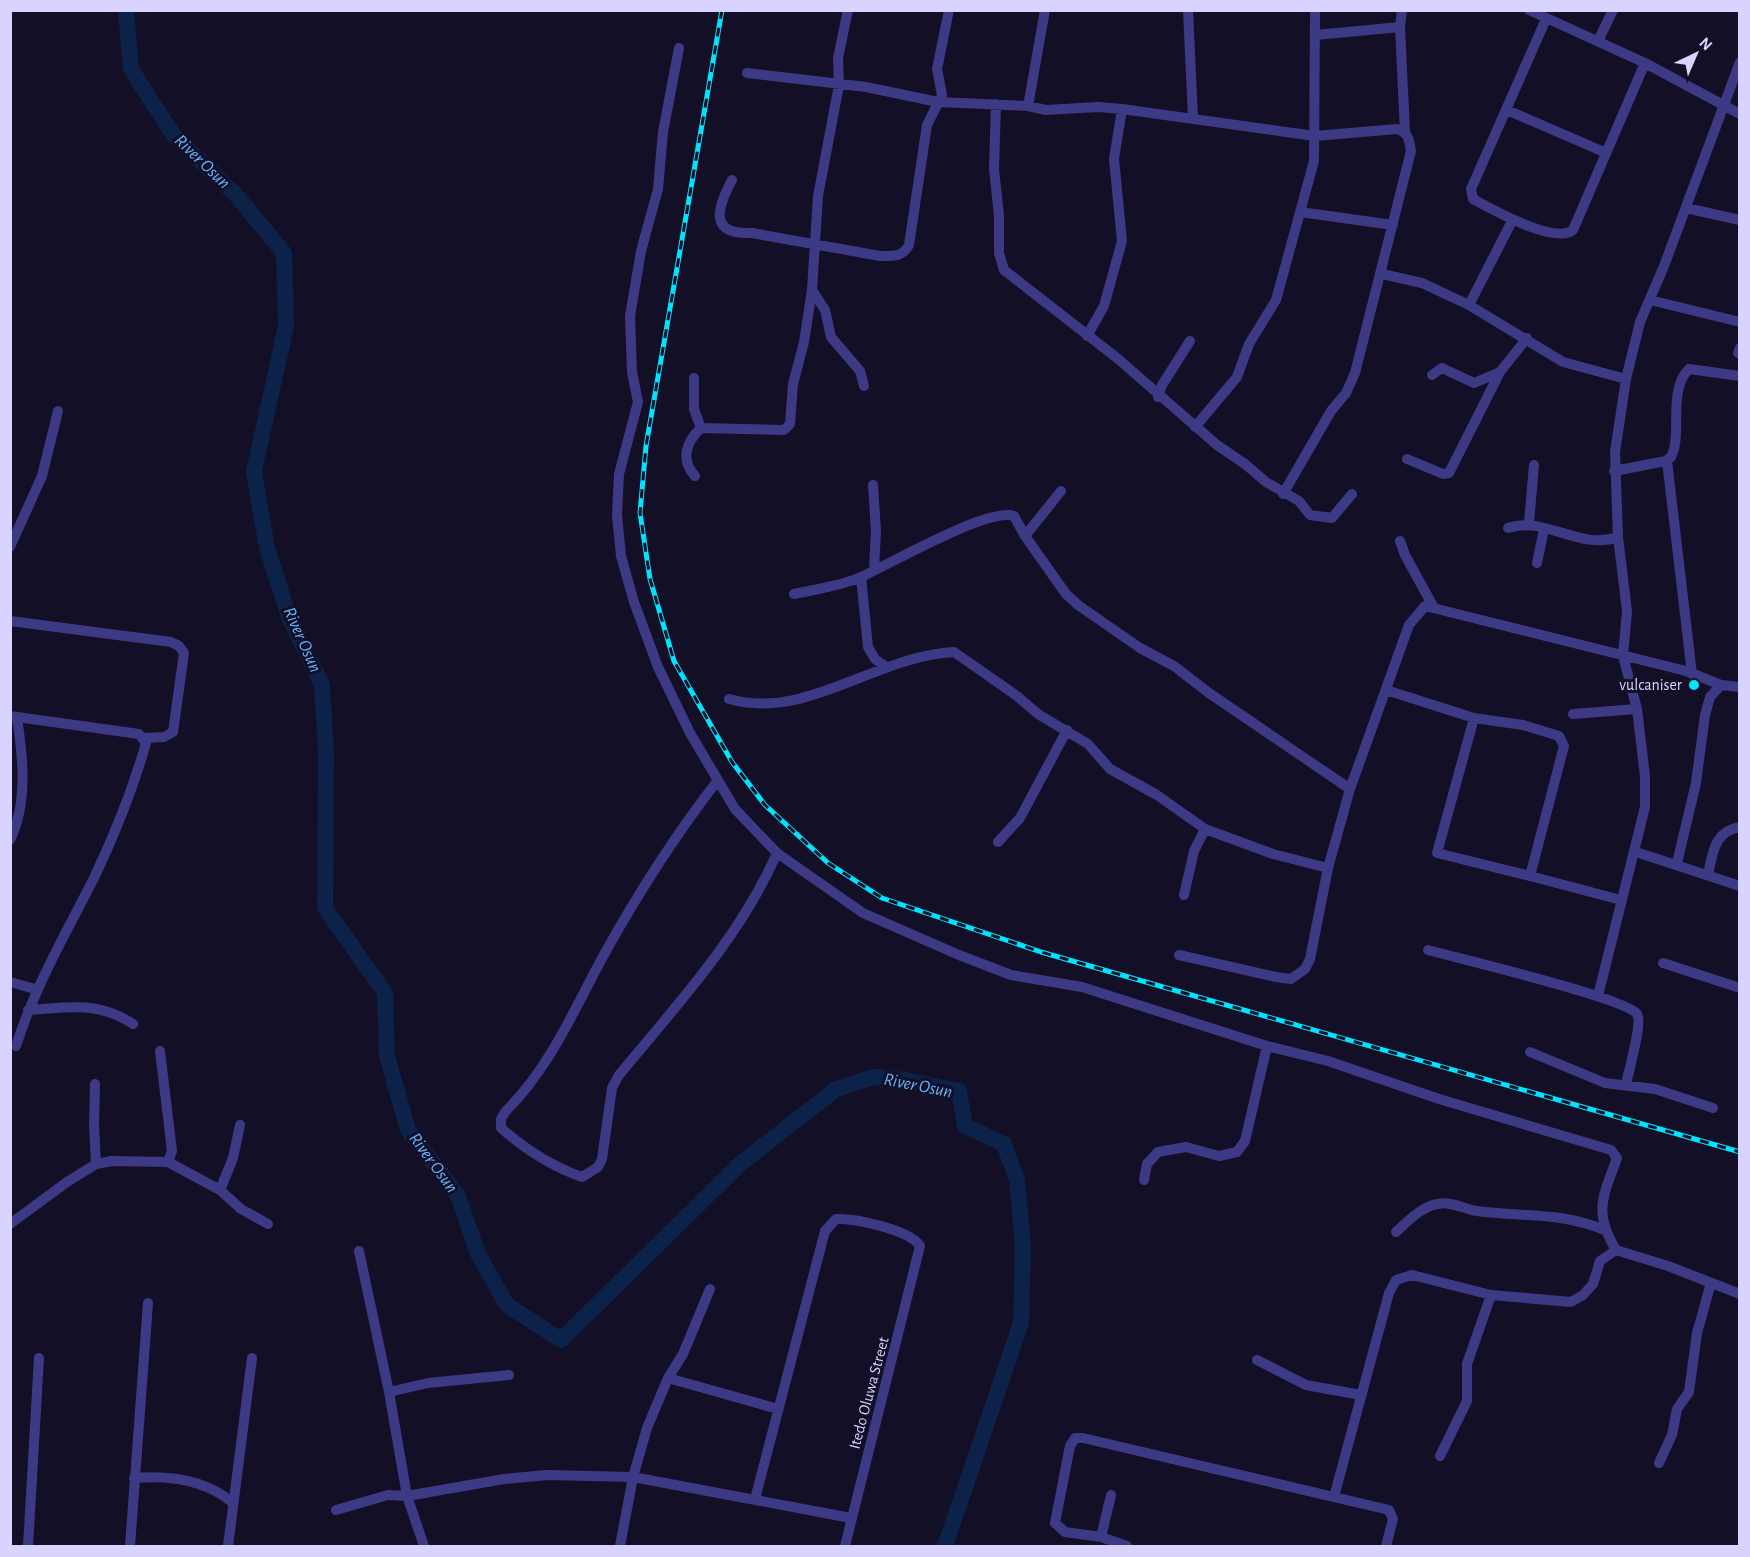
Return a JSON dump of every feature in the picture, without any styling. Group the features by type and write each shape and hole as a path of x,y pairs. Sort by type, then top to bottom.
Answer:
{"street":[{"path":"701,428 784,430 788,428 793,384 804,342 812,290 817,244 818,196 839,85 838,58 848,10"},
{"path":"732,180 720,209 722,226 732,232 752,233 880,256 896,256 906,251 909,245 927,125 942,95 937,69 949,10"},
{"path":"1028,106 1045,10"},
{"path":"1188,10 1193,118"},
{"path":"1196,427 1237,377 1249,344 1276,300 1314,161 1315,10"},
{"path":"1283,494 1331,411 1346,393 1355,373 1382,274 1411,152 1409,138 1405,132 1400,27 1402,10"},
{"path":"1529,10 1645,63 1740,114"},
{"path":"1598,41 1613,10"},
{"path":"1546,19 1470,194 1473,199 1512,221 1561,235 1573,230 1604,152 1645,63"},
{"path":"1316,35 1400,27"},
{"path":"679,48 663,132 657,189 641,251 630,316 632,372 638,402 619,474 617,515 621,556 634,602 658,667 690,733 735,809 777,853 863,913 959,955 1011,975 1082,987 1267,1046 1328,1061 1439,1099 1611,1150 1617,1158 1604,1194 1601,1213 1604,1230 1616,1250 1740,1294"},
{"path":"1598,996 1615,935 1621,900 1636,852 1645,807 1645,776 1636,709 1623,656 1627,611 1618,537 1614,471 1626,379 1640,322 1686,208 1722,105 1740,62"},
{"path":"747,73 866,87 938,102 1028,106 1046,110 1098,107 1122,109 1315,136 1397,129 1405,132"},
{"path":"996,104 994,169 999,216 999,253 1004,270 1116,358 1158,397 1196,427 1283,494 1299,501 1310,515 1325,519 1332,518 1340,512 1352,494"},
{"path":"1087,336 1104,306 1122,242 1114,159 1122,109"},
{"path":"1507,110 1604,152"},
{"path":"1686,208 1740,220"},
{"path":"1300,212 1393,225"},
{"path":"1468,305 1512,221"},
{"path":"1382,274 1422,283 1468,305 1527,338 1563,362 1626,379"},
{"path":"812,290 825,310 831,337 860,371 864,386"},
{"path":"1650,300 1740,322"},
{"path":"1407,459 1443,474 1449,473 1500,372 1527,338"},
{"path":"1158,397 1162,385 1190,341"},
{"path":"1432,375 1442,368 1474,383 1500,372"},
{"path":"1614,471 1667,461 1674,452 1676,408 1685,373 1689,369 1740,376"},
{"path":"694,378 694,409 701,428"},
{"path":"10,547 42,476 58,411"},
{"path":"695,476 688,468 685,459 688,444 701,428"},
{"path":"1667,461 1692,674"},
{"path":"1528,523 1534,465"},
{"path":"873,485 876,531 874,570"},
{"path":"1025,536 1062,491"},
{"path":"794,594 861,577 1002,514 1014,516 1025,536 1066,594 1078,605 1140,648 1174,666 1209,693 1350,789"},
{"path":"1508,528 1528,523 1596,541 1618,537"},
{"path":"1537,563 1544,529"},
{"path":"1400,541 1405,555 1433,606"},
{"path":"861,577 868,647 875,659 885,666"},
{"path":"1179,955 1291,979 1305,969 1310,959 1328,868 1350,789 1409,625 1418,611 1425,606 1433,606 1692,674 1721,685 1740,687"},
{"path":"10,621 171,642 179,646 184,653 173,732 164,737 144,738"},
{"path":"729,699 750,705 785,703 809,697 885,666 954,652 1017,696 1038,714 1088,744 1110,769 1157,795 1205,829 1273,854 1328,868"},
{"path":"1677,863 1696,783 1705,715 1710,697 1721,685"},
{"path":"1386,690 1474,718 1523,725 1554,733 1563,740 1555,782 1530,876"},
{"path":"1573,714 1636,709"},
{"path":"10,840 22,785 14,717 139,734 144,738 146,743 137,775 94,877 36,989 16,1046"},
{"path":"1474,718 1437,852 1621,900"},
{"path":"998,842 1020,818 1067,730"},
{"path":"718,780 688,819 634,903 540,1072 505,1112 501,1119 501,1128 554,1167 582,1177 598,1167 602,1159 612,1088 619,1075 715,956 765,882 777,853"},
{"path":"1708,874 1716,840 1725,832 1740,827"},
{"path":"1184,895 1194,851 1205,829"},
{"path":"1636,852 1677,863 1740,886"},
{"path":"1428,950 1598,996 1638,1015 1639,1021 1626,1085"},
{"path":"1663,963 1740,988"},
{"path":"10,982 36,989"},
{"path":"28,1010 90,1006 115,1012 133,1024"},
{"path":"1144,1180 1147,1164 1158,1152 1186,1148 1219,1156 1237,1152 1245,1141 1253,1113 1258,1074 1267,1046"},
{"path":"160,1051 172,1151 168,1162"},
{"path":"1530,1052 1605,1083 1655,1089 1713,1107"},
{"path":"95,1084 96,1164"},
{"path":"220,1190 233,1158 240,1125"},
{"path":"10,1224 67,1182 96,1164 112,1161 168,1162 220,1190 241,1209 268,1224"},
{"path":"1396,1232 1410,1218 1429,1206 1440,1203 1477,1211 1581,1220 1604,1230"},
{"name":"Itedo Oluwa Street","path":"778,1409 805,1298 825,1231 831,1222 844,1218 880,1226 914,1239 920,1246 889,1380 845,1546"},
{"path":"1334,1497 1389,1293 1396,1280 1412,1275 1491,1295 1571,1302 1583,1295 1593,1284 1600,1261 1616,1250"},
{"path":"359,1251 389,1392 407,1496 424,1546"},
{"path":"1659,1463 1672,1435 1677,1409 1689,1392 1697,1333 1711,1283"},
{"path":"620,1546 633,1477 647,1428 668,1378 683,1354 710,1289"},
{"path":"1440,1456 1467,1401 1467,1364 1491,1295"},
{"path":"130,1546 148,1302"},
{"path":"28,1546 39,1358"},
{"path":"228,1546 252,1358"},
{"path":"1257,1360 1306,1385 1361,1395"},
{"path":"389,1392 428,1383 509,1375"},
{"path":"668,1378 778,1409 755,1499"},
{"path":"1127,1546 1101,1537 1065,1532 1055,1523 1070,1446 1075,1438 1389,1510 1393,1519 1386,1546"},
{"path":"336,1510 388,1495 407,1496 504,1479 547,1475 633,1477 851,1518"},
{"path":"134,1478 150,1476 195,1482 218,1491 232,1502"},
{"path":"1101,1537 1111,1495"}],"waterway":[{"name":"River Osun","path":"126,10 131,69 174,136 236,195 284,253 286,326 254,471 267,548 289,617 322,685 326,753 325,908 385,993 387,1056 408,1130 458,1196 478,1254 507,1305 561,1340 740,1164 836,1089 874,1077 905,1080 959,1091 965,1126 1004,1144 1017,1180 1023,1246 1021,1323 945,1546"}],"railway":[{"path":"722,10 646,446 640,513 650,579 674,661 732,762 765,805 828,863 882,898 1041,952 1740,1152"}],"place":[{"name":"vulcaniser","path":"1694,685"}]}
